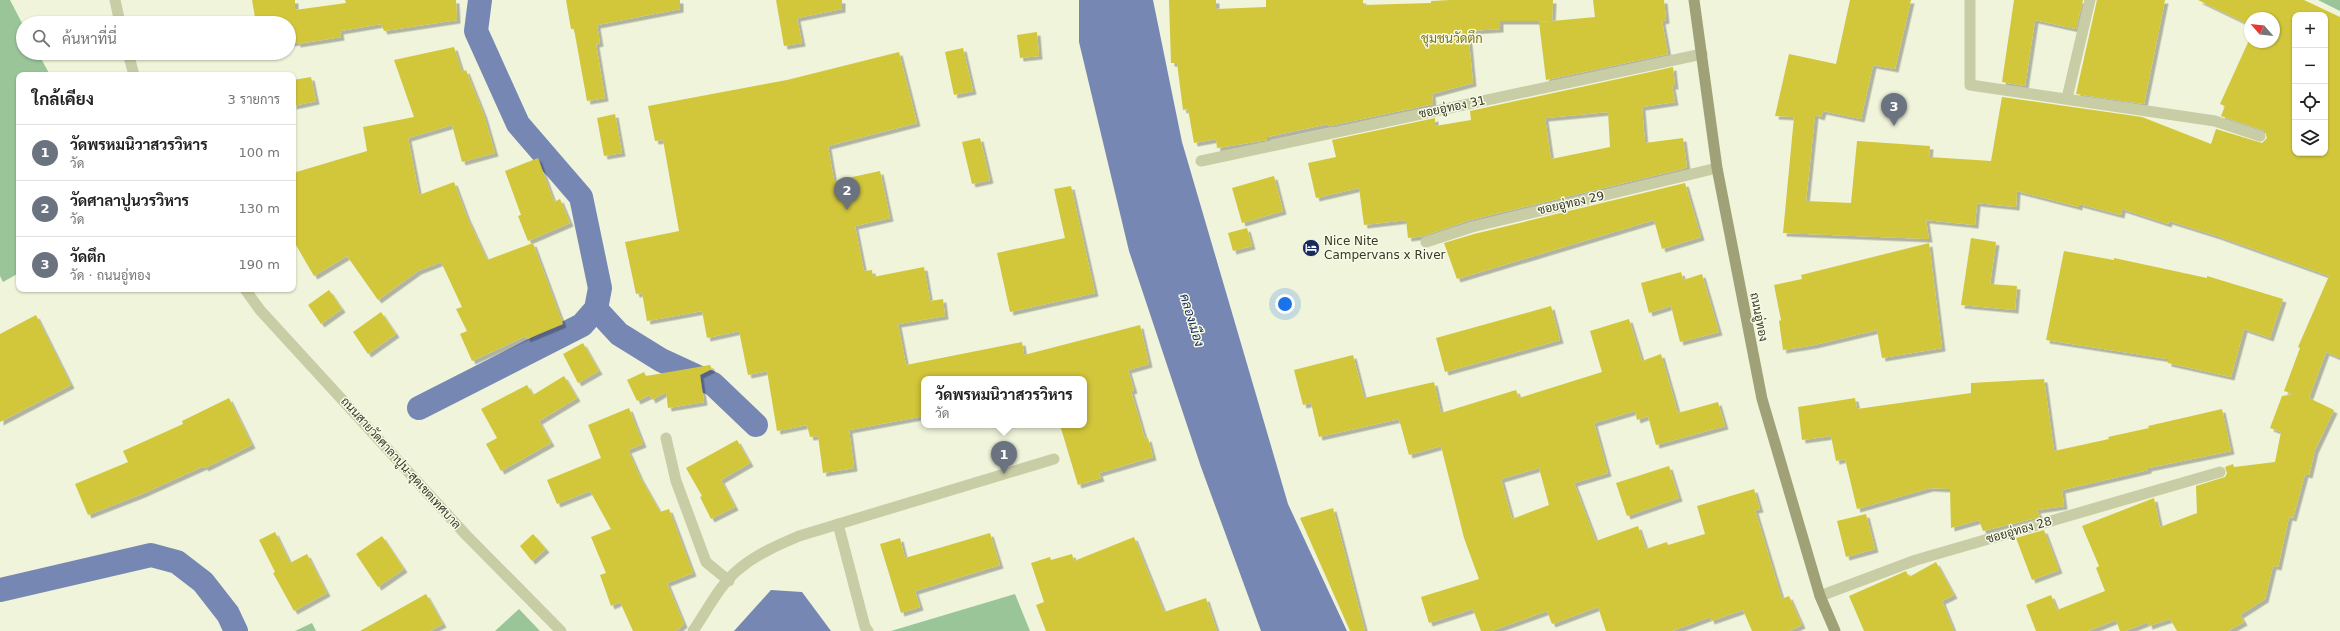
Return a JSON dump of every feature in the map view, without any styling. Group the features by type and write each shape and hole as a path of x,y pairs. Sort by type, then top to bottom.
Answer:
{"main road":[{"name":"ถนนอู่ทอง","path":"1694,0 1717,168 1762,399 1820,596 1835,631"}],"street":[{"path":"115,0 118,16"},
{"path":"1970,0 1970,85 2067,98 2215,121 2260,136"},
{"path":"2067,98 2090,0"},
{"name":"ซอยอู่ทอง 31","path":"1202,161 1702,54"},
{"path":"130,60 133,72"},
{"name":"ซอยอู่ทอง 29","path":"1426,242 1472,227 1717,168"},
{"name":"ถนนสายวัดศาลาปูน-สุดเขตเทศบาล","path":"247,292 260,310 467,536 561,631"},
{"path":"666,438 676,481 706,562 729,581"},
{"path":"693,631 738,569 764,551 799,536 1054,459"},
{"name":"ซอยอู่ทอง 28","path":"1820,596 1916,560 2220,472"},
{"path":"838,524 865,626 868,631"}],"green space":[{"path":"0,0 10,0 18,16 16,16 16,60 42,60 48,72 16,72 16,275 3,282 0,276"},
{"path":"2318,0 2340,0 2340,11"},
{"path":"1015,594 1030,631 891,631"},
{"path":"519,609 540,631 495,631"},
{"path":"312,623 316,631 295,631"}],"water":[{"name":"คลองเมือง","path":"1079,0 1153,0 1182,142 1288,504 1347,631 1261,631 1201,467 1129,251 1079,42"},
{"path":"771,590 802,592 831,631 734,631"}],"building":[{"path":"252,0 295,0 295,10 346,3 345,0 456,0 457,20 384,31 381,24 340,31 341,37 297,44 296,16 255,16"},
{"path":"566,0 680,0 680,9 597,25 600,43 596,44 605,98 587,101 574,29 571,29"},
{"path":"776,0 842,0 842,9 797,18 802,43 784,46"},
{"path":"1169,0 1216,0 1216,9 1266,7 1266,0 1363,0 1363,5 1431,3 1431,1 1450,0 1553,0 1552,21 1500,21 1500,29 1468,31 1473,83 1432,94 1433,104 1329,126 1328,124 1267,137 1267,140 1217,148 1216,139 1194,143 1188,109 1183,110 1177,63 1171,63"},
{"path":"1593,0 1664,0 1666,20 1662,21 1668,54 1546,80 1539,22 1595,17"},
{"path":"1850,0 1911,0 1895,69 1873,65 1861,119 1823,111 1821,117 1815,115 1806,201 1851,203 1857,141 1930,146 1929,157 1991,161 2002,97 2142,117 2211,144 2216,129 2262,143 2267,138 2265,131 2221,116 2225,106 2220,104 2245,48 2280,48 2280,12 2244,12 2244,22 2198,0 2304,0 2340,17 2340,358 2326,352 2309,398 2334,410 2315,450 2309,475 2305,474 2293,518 2289,517 2278,567 2273,566 2265,599 2240,615 2244,622 2228,631 2177,631 2170,619 2149,626 2148,622 2125,631 2120,631 2116,620 2088,631 2036,631 2026,605 2051,595 2057,610 2105,591 2096,568 2099,566 2082,526 2154,498 2160,527 2197,513 2196,486 2225,477 2227,473 2225,467 2233,464 2234,467 2275,462 2281,432 2270,428 2282,396 2293,394 2284,391 2300,348 2298,347 2329,276 2217,236 2169,221 2168,224 2122,209 2121,215 2079,204 2079,207 2017,191 2016,207 1977,203 1975,225 1926,220 1929,239 1783,233 1794,117 1775,116 1789,54 1836,64"},
{"path":"2014,0 2083,0 2076,29 2035,20 2025,86 2002,82"},
{"path":"2097,0 2165,0 2144,104 2076,94"},
{"path":"1037,32 1039,56 1020,58 1017,35"},
{"path":"454,47 462,72 466,70 484,115 495,153 462,162 452,125 408,138 419,195 454,182 467,217 487,260 533,243 563,324 527,339 526,336 472,361 460,334 467,331 456,309 462,307 441,262 418,271 378,300 347,256 314,276 296,245 296,172 367,151 363,127 414,117 394,60"},
{"path":"963,48 973,91 954,95 945,52"},
{"path":"899,52 917,123 828,146 834,181 880,171 890,218 855,226 864,271 872,270 873,277 924,267 930,301 943,299 945,316 898,324 906,365 1022,342 1024,355 1140,325 1149,364 1128,370 1134,390 1131,391 1145,439 1148,438 1153,457 1099,473 1101,478 1078,485 1061,428 1087,428 1087,376 921,376 921,417 849,430 854,468 823,473 818,436 810,437 807,425 777,431 767,371 748,375 739,331 707,338 702,311 647,321 642,293 636,294 625,242 679,231 663,140 655,141 648,106 787,80"},
{"path":"1673,67 1675,86 1672,86 1675,102 1642,107 1645,143 1683,138 1687,167 1470,220 1423,236 1408,238 1406,220 1364,225 1359,188 1316,198 1308,163 1336,157 1332,140 1435,118 1435,126 1471,120 1470,111","holes":["1608,112 1610,147 1551,159 1545,118"]},
{"path":"311,77 316,101 296,105 296,80"},
{"path":"615,114 622,153 604,156 597,118"},
{"path":"980,138 990,180 972,184 962,142"},
{"path":"538,158 554,202 560,199 570,223 528,241 518,216 521,215 505,171"},
{"path":"1274,176 1283,211 1242,223 1232,188"},
{"path":"1685,183 1701,237 1662,249 1654,220 1457,279 1444,243 1474,234"},
{"path":"1071,186 1095,293 1010,312 997,253 1065,238 1054,189"},
{"path":"1247,228 1252,246 1233,251 1228,233"},
{"path":"1971,238 1996,242 1990,284 2017,286 2015,310 1961,305"},
{"path":"1929,243 1942,348 1882,358 1877,330 1814,345 1783,350 1779,321 1781,320 1774,285 1802,279 1801,275"},
{"path":"2064,251 2114,260 2114,258 2207,278 2207,276 2283,299 2270,338 2244,329 2231,377 2168,363 2168,359 2046,340"},
{"path":"1681,272 1683,280 1702,274 1719,332 1680,342 1671,306 1649,313 1641,283"},
{"path":"329,290 342,309 321,324 308,305"},
{"path":"1551,306 1560,340 1445,372 1436,338"},
{"path":"381,312 396,334 368,354 353,332"},
{"path":"36,315 71,385 0,422 0,334"},
{"path":"1629,319 1642,361 1661,354 1678,413 1718,402 1725,426 1656,445 1648,416 1637,420 1635,411 1594,423 1608,473 1574,483 1596,541 1638,526 1646,549 1667,542 1668,545 1705,534 1697,506 1754,489 1760,509 1755,510 1782,599 1789,596 1802,625 1789,631 1752,631 1743,610 1711,621 1710,617 1672,631 1606,631 1598,607 1552,624 1547,611 1491,631 1481,631 1473,609 1429,623 1421,597 1479,579 1464,538 1441,446 1409,455 1399,419 1319,437 1311,403 1303,405 1294,370 1353,355 1364,398 1434,382 1441,413 1516,390 1519,398 1602,372 1590,331","holes":["1539,468 1549,505 1512,519 1501,479"]},
{"path":"583,343 599,371 578,383 563,354"},
{"path":"710,365 712,369 700,375 704,402 668,408 666,392 652,400 650,395 637,401 627,380 644,372 646,376"},
{"path":"564,376 577,398 539,421 551,443 501,471 486,444 497,438 481,409 527,385 533,395"},
{"path":"2044,379 2054,451 2109,439 2108,437 2149,428 2148,426 2222,409 2231,451 2148,468 2148,470 2062,490 2064,506 2037,510 2040,517 1983,531 1979,520 1951,528 1950,489 1930,488 1857,509 1845,459 1836,461 1831,436 1802,440 1798,407 1855,398 1857,409 1971,393 1971,383"},
{"path":"229,398 252,445 205,468 204,466 142,494 88,515 75,484 128,462 123,451 183,424 182,421"},
{"path":"629,408 643,444 628,450 640,477 660,512 669,509 693,573 667,583 684,624 676,631 633,631 620,602 611,606 600,575 606,573 591,537 611,529 590,491 557,504 547,480 601,458 588,425"},
{"path":"737,440 750,463 721,480 735,507 711,519 700,497 702,496 686,468"},
{"path":"1669,466 1679,498 1627,516 1616,483"},
{"path":"1333,508 1365,631 1350,631 1300,518"},
{"path":"1866,514 1875,549 1846,557 1837,521"},
{"path":"2044,530 2059,570 2032,580 2016,538"},
{"path":"275,532 290,563 307,554 327,593 294,611 273,573 275,572 259,540"},
{"path":"990,533 1000,565 915,591 920,607 901,613 880,544 900,538 905,558"},
{"path":"533,534 546,549 532,561 520,546"},
{"path":"382,536 404,569 378,587 356,554"},
{"path":"1134,537 1164,612 1206,598 1217,631 1046,631 1036,605 1044,602 1031,563 1050,557 1051,560 1072,554 1074,561"},
{"path":"1936,562 1954,595 1942,601 1954,631 1864,631 1849,596 1906,571 1909,577"},
{"path":"426,594 443,624 430,631 360,631"}],"waterway":[{"path":"419,408 582,325 596,309 600,288 581,197 518,124 476,31 480,0"},
{"path":"596,309 619,334 661,360 713,384 756,425"},
{"path":"0,590 151,555 177,562 203,582 228,614 236,631"}],"place":[{"name":"วัดตึก","path":"1894,126"},
{"name":"วัดศาลาปูนวรวิหาร","path":"847,210"},
{"name":"Nice Nite Campervans x River","path":"1311,248"},
{"name":"วัดพรหมนิวาสวรวิหาร","path":"1004,474"}],"district":[{"name":"ชุมชนวัดตึก","path":"1452,38"}]}
